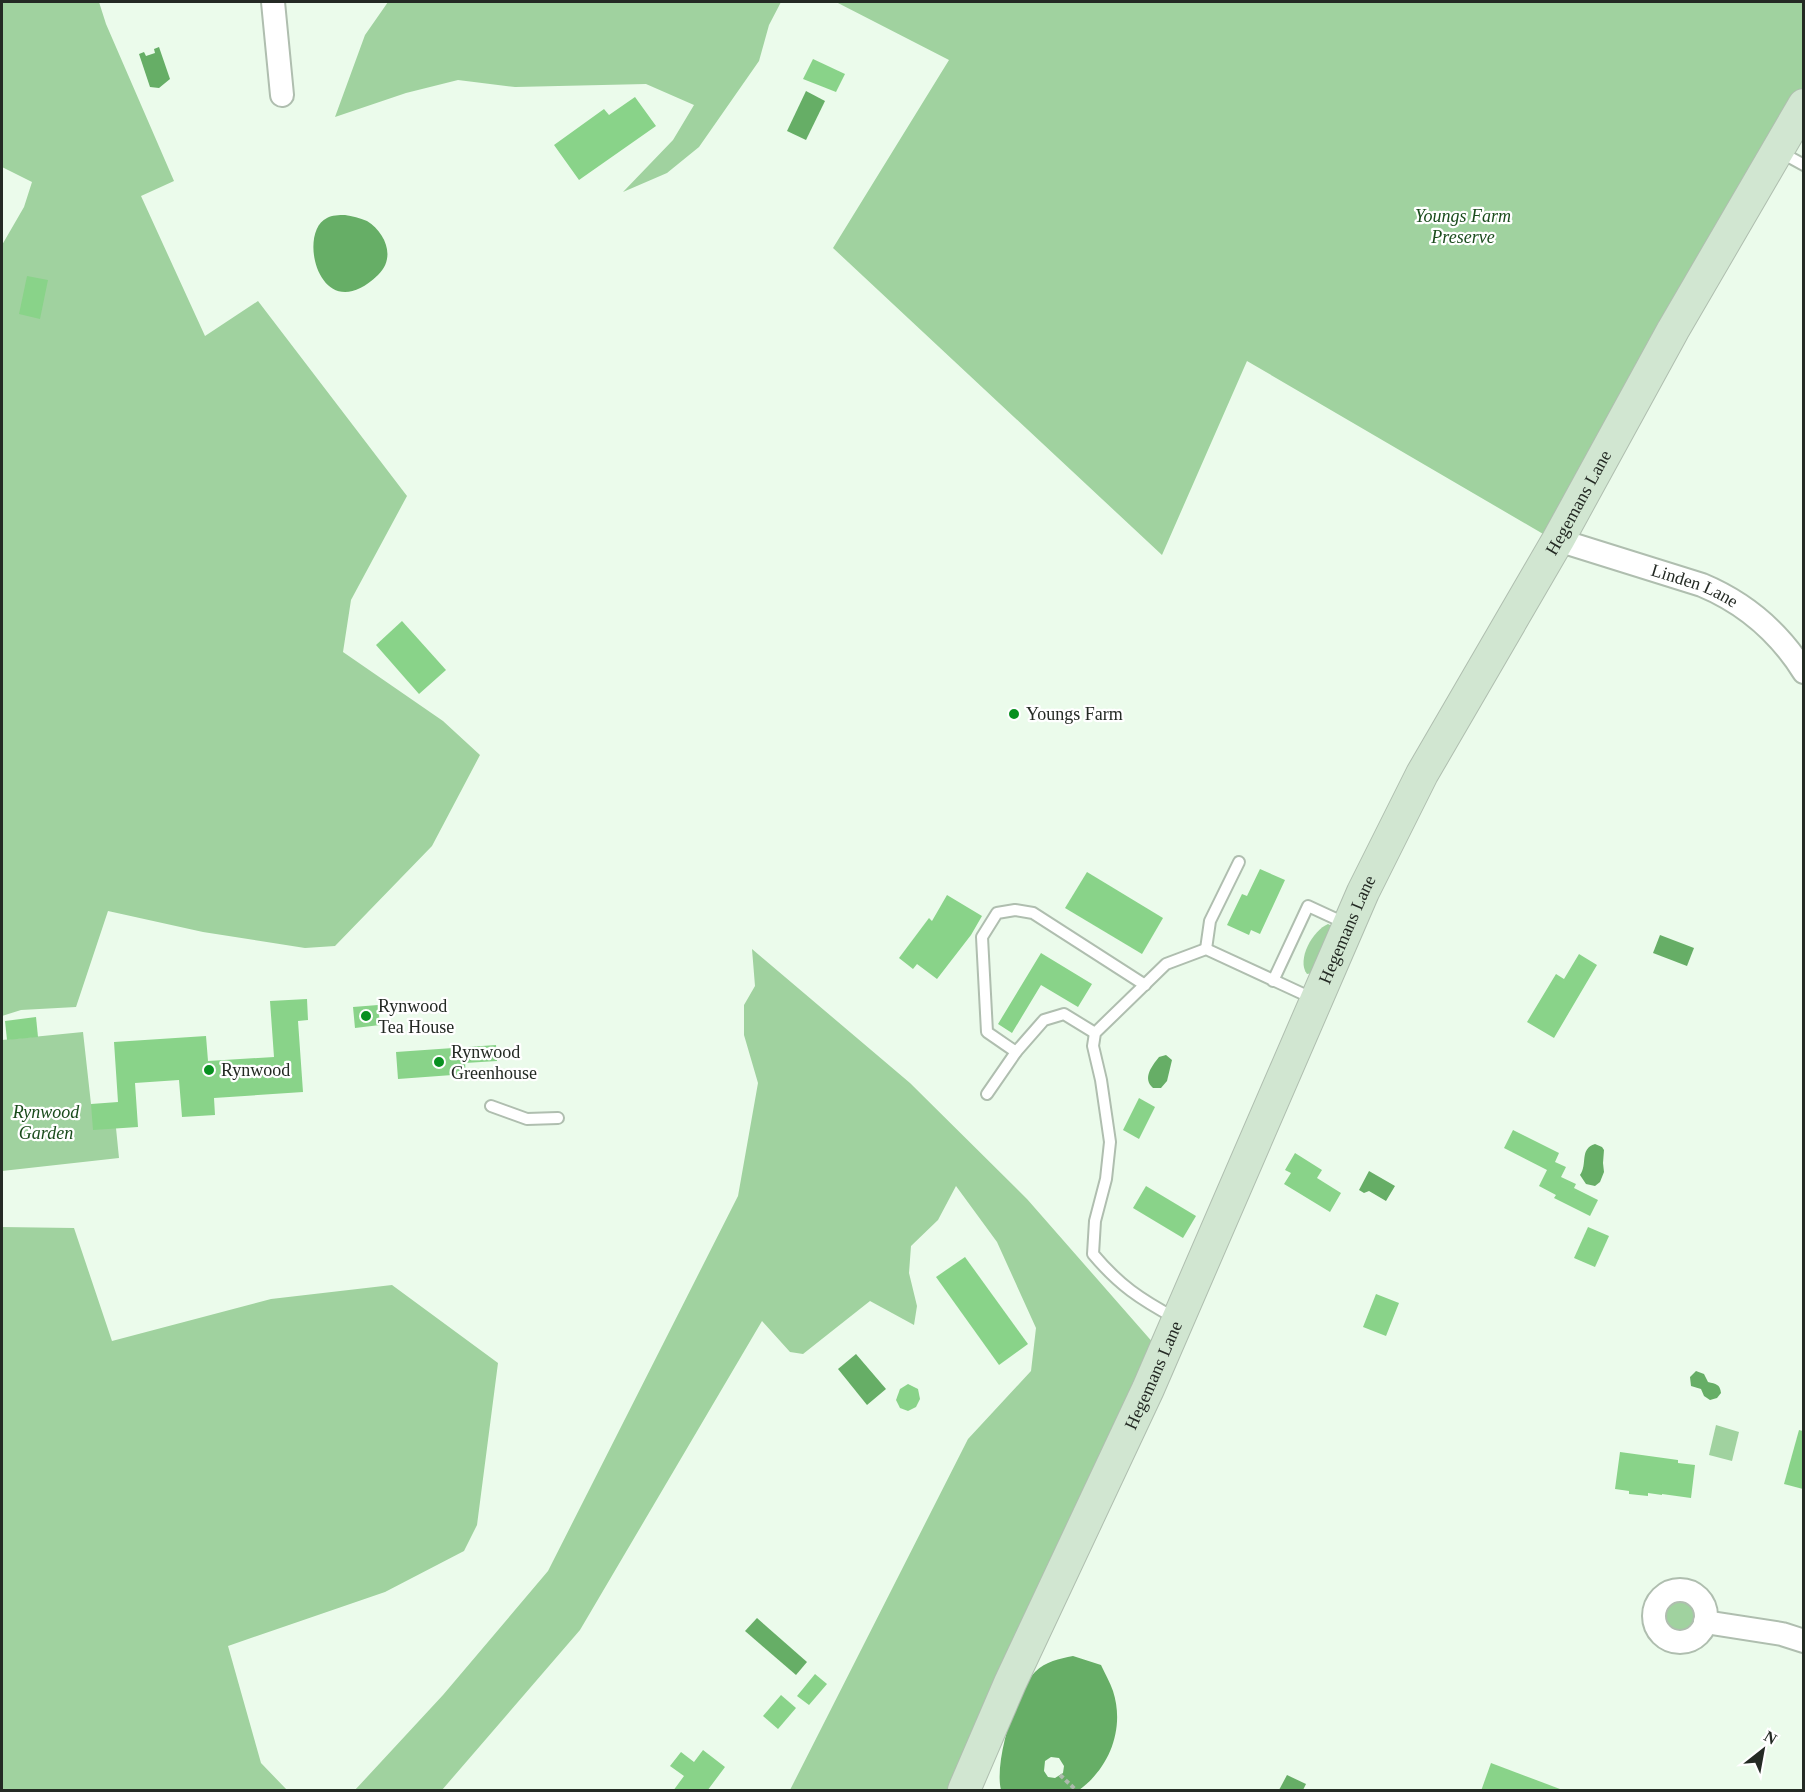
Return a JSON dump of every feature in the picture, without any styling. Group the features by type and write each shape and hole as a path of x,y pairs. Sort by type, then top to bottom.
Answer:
{"street":[{"path":"273,2 282,95"},
{"name":"Hegemans Lane","path":"964,1791 1010,1683 1148,1389 1363,892 1422,774 1558,540 1673,330 1790,158 1803,105"},
{"name":"Linden Lane","path":"1558,540 1721,593 1762,621 1792,654 1803,672"},
{"path":"1706,1622 1782,1634 1803,1641"}],"lane":[{"path":"1206,950 1209,921 1239,862"},
{"path":"1273,981 1308,906 1349,925"},
{"path":"1016,1052 987,1032 982,937 997,913 1015,910 1033,913 1145,985"},
{"path":"1178,1320 1148,1304 1113,1278 1093,1254 1095,1221 1106,1179 1110,1142 1101,1080 1093,1046 1095,1033 1166,964 1206,950 1316,1000"},
{"path":"987,1094 1016,1052 1044,1020 1064,1014 1095,1033"},
{"path":"491,1106 527,1119 558,1118"}],"path":[{"path":"1060,1774 1076,1791"}],"green space":[{"path":"2,2 99,2 106,24 174,181 141,196 205,336 258,301 407,496 351,600 343,652 443,721 480,755 432,846 335,946 305,948 203,932 108,911 76,1007 21,1010 2,1016 2,245 24,207 32,182 2,167"},
{"path":"388,2 781,2 769,25 759,61 699,147 667,173 623,192 673,140 694,105 646,84 515,87 458,80 406,93 335,117 365,35"},
{"name":"Youngs Farm Preserve","path":"836,2 1803,2 1803,88 1739,189 1550,538 1247,361 1162,555 833,248 949,60"},
{"path":"1328,924 1332,926 1313,973 1307,974 1304,961 1308,946 1317,932"},
{"path":"752,949 910,1083 1027,1199 1155,1345 950,1790 790,1790 968,1439 1031,1371 1036,1328 997,1242 956,1186 938,1220 911,1246 909,1273 917,1306 914,1325 870,1301 803,1354 790,1352 762,1321 580,1630 442,1790 355,1790 443,1695 548,1571 738,1196 758,1083 744,1035 744,1005 755,986"},
{"name":"Rynwood Garden","path":"83,1032 91,1104 116,1128 119,1158 2,1171 2,1040"},
{"path":"2,1227 74,1228 112,1341 271,1299 392,1285 498,1363 477,1525 464,1551 385,1592 228,1646 261,1763 287,1790 2,1790"},
{"path":"1716,1425 1739,1432 1732,1461 1709,1455"},
{"path":"1680,1601 1691,1606 1696,1617 1691,1628 1680,1633 1669,1628 1664,1617 1669,1606"}],"shaded area":[{"path":"159,47 170,79 159,88 150,87 139,54 144,52 146,56 155,53 154,49"},
{"path":"806,91 825,101 806,140 787,131"},
{"path":"345,215 367,221 374,226 384,239 387,261 378,275 358,289 341,292 328,285 319,273 314,257 314,241 318,227 327,218"},
{"path":"1660,935 1694,948 1687,966 1653,953"},
{"path":"1166,1055 1172,1060 1167,1081 1161,1088 1153,1088 1148,1080 1149,1072 1159,1057"},
{"path":"1595,1144 1604,1150 1604,1172 1600,1182 1595,1186 1586,1184 1580,1175 1585,1153 1590,1146"},
{"path":"1369,1171 1395,1186 1386,1201 1369,1191 1364,1193 1359,1190"},
{"path":"856,1354 886,1389 867,1405 838,1369"},
{"path":"1696,1371 1704,1374 1708,1382 1719,1386 1721,1393 1717,1398 1710,1400 1704,1396 1701,1389 1691,1386 1690,1377"},
{"path":"757,1618 807,1662 796,1675 745,1631"},
{"path":"1073,1656 1101,1665 1112,1688 1117,1719 1116,1733 1107,1759 1090,1781 1079,1790 1001,1790 1003,1746 1020,1695 1039,1668 1053,1661","holes":["1051,1757 1059,1758 1064,1766 1063,1773 1055,1778 1048,1777 1044,1771 1045,1761"]},
{"path":"1287,1775 1306,1784 1303,1790 1279,1790"}],"building":[{"path":"813,59 845,74 836,92 803,79"},
{"path":"635,97 656,126 579,180 554,145 604,109 609,115"},
{"path":"27,276 48,280 40,319 19,314"},
{"path":"402,621 446,670 419,694 376,645"},
{"path":"1260,869 1285,880 1260,934 1251,930 1249,935 1227,925 1242,894 1247,896"},
{"path":"1087,872 1163,918 1142,954 1065,908"},
{"path":"947,895 982,916 971,935 937,979 917,964 913,969 899,958 929,918 932,921"},
{"path":"1041,953 1092,984 1078,1007 1041,985 1012,1033 998,1024"},
{"path":"1579,954 1597,965 1554,1038 1527,1022 1556,974 1564,979"},
{"name":"Rynwood","path":"307,999 308,1020 298,1021 303,1092 214,1098 215,1115 182,1117 179,1080 135,1083 138,1127 93,1130 91,1104 118,1102 114,1042 206,1036 208,1061 274,1057 270,1001"},
{"name":"Rynwood Tea House","path":"378,1005 380,1025 355,1028 353,1007"},
{"path":"36,1017 38,1037 7,1040 5,1021"},
{"name":"Rynwood Greenhouse","path":"496,1045 497,1061 465,1063 466,1074 398,1079 396,1052"},
{"path":"1139,1098 1155,1107 1139,1139 1123,1130"},
{"path":"1513,1130 1559,1153 1555,1162 1566,1167 1561,1177 1576,1184 1574,1188 1598,1200 1590,1216 1554,1198 1556,1195 1539,1186 1547,1170 1504,1148"},
{"path":"1295,1153 1322,1170 1317,1178 1341,1193 1330,1212 1284,1184 1291,1173 1285,1170"},
{"path":"1146,1186 1196,1216 1183,1238 1133,1208"},
{"path":"1588,1227 1609,1236 1595,1267 1574,1258"},
{"path":"965,1257 1028,1344 999,1365 936,1277"},
{"path":"1376,1294 1399,1303 1386,1336 1363,1327"},
{"path":"908,1384 918,1389 920,1399 916,1407 908,1411 900,1408 896,1400 900,1389"},
{"path":"1799,1430 1803,1431 1803,1489 1784,1484"},
{"path":"1620,1452 1678,1460 1678,1463 1695,1465 1691,1498 1648,1493 1648,1496 1629,1494 1629,1491 1615,1489"},
{"path":"815,1674 827,1684 809,1705 797,1696"},
{"path":"781,1695 796,1708 778,1729 763,1716"},
{"path":"703,1750 725,1767 707,1791 673,1791 684,1776 670,1766 681,1752 694,1762"},
{"path":"1491,1763 1560,1789 1559,1791 1481,1791"}],"place":[{"name":"Youngs Farm","path":"1014,714"},
{"name":"Rynwood Tea House","path":"366,1016"},
{"name":"Rynwood Greenhouse","path":"439,1062"},
{"name":"Rynwood","path":"209,1070"}]}
